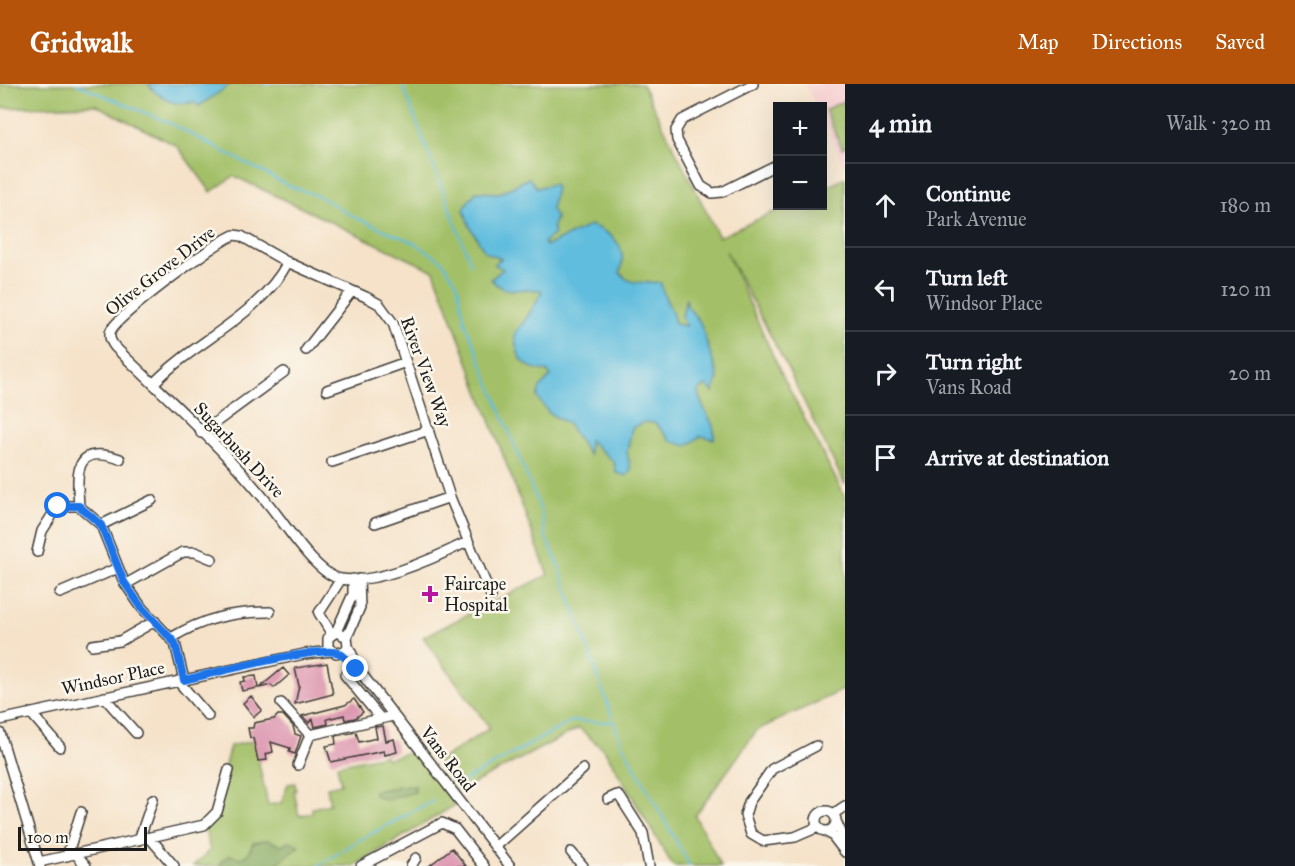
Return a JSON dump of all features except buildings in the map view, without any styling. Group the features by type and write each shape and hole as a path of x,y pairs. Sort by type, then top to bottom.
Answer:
{"street":[{"path":"753,84 682,120 676,130 677,140 701,186 712,193 722,192 773,166"},
{"name":"Olive Grove Drive","path":"112,342 111,330 131,311 230,236 241,236"},
{"name":"River View Way","path":"241,236 288,262 379,304 387,313 429,429 450,497 491,596"},
{"path":"153,384 254,304 275,283 288,262"},
{"path":"306,350 352,291"},
{"name":"Sugarbush Drive","path":"112,342 260,493 303,549 330,574 341,579"},
{"path":"327,390 406,362"},
{"path":"201,433 284,372"},
{"path":"332,462 429,429"},
{"path":"79,506 76,473 82,462 99,454 120,459"},
{"path":"375,523 450,497"},
{"path":"101,525 152,500"},
{"path":"37,552 42,531 54,510 62,505 79,506 101,525 117,568 126,584 178,649 181,680 208,716"},
{"path":"347,641 332,634 319,613 341,579 356,579 413,566 467,542"},
{"path":"126,584 183,552 195,552 212,559"},
{"path":"60,593 117,568"},
{"path":"356,579 360,607 347,641 336,652 328,648 332,634 353,594 356,579"},
{"path":"171,638 191,626 216,616 270,612"},
{"path":"92,645 120,641 154,621"},
{"name":"Windsor Place","path":"304,654 332,634"},
{"name":"Vans Road","path":"347,641 361,673 510,866"},
{"name":"Windsor Place","path":"0,720 304,654 336,652"},
{"name":"Vans Road","path":"336,652 361,673"},
{"path":"345,675 381,719"},
{"path":"104,697 136,733"},
{"path":"281,703 310,735"},
{"path":"31,713 60,747"},
{"path":"310,735 393,716"},
{"path":"0,733 5,765 40,864 210,822 217,812 229,770"},
{"path":"298,765 310,735"},
{"path":"816,746 772,769 748,802 745,815 751,834 763,841 831,829 835,818 845,806"},
{"path":"495,847 583,769"},
{"path":"608,799 617,795 620,797 643,833 649,866"},
{"path":"139,840 153,799"},
{"path":"845,841 835,818 826,811 820,813 816,819 822,829 832,835 845,852"},
{"path":"72,855 81,812"},
{"path":"361,866 442,823 455,829 484,866"},
{"path":"150,838 174,866"},
{"path":"368,866 386,852"},
{"path":"572,852 583,866"},
{"path":"72,855 86,866"}],"shaded area":[{"path":"805,84 845,84 845,168 827,129 827,102 814,102"}],"green space":[{"path":"0,84 642,84 719,237 778,210 827,210 827,187 845,178 845,485 726,251 780,371 845,497 845,689 757,730 695,816 721,866 673,866 605,751 579,728 459,791 437,762 490,728 423,637 548,575 434,271 234,176 211,192 177,146 96,105 0,108"},
{"path":"845,100 845,147 842,148 827,114 827,109"},
{"path":"254,741 268,805 281,803 288,784 295,783 296,790 294,791 299,816 312,813 312,808 330,804 327,787 341,784 337,765 385,755 386,759 413,751 455,805 354,866 193,866 210,850 204,825 210,822 229,770 224,769 230,746"},
{"path":"406,785 415,786 415,792 385,800 374,795 374,791"},
{"path":"267,840 281,845 291,841 299,846 275,866 221,866 221,861 230,855 241,858 248,854 253,843"}],"water":[{"path":"148,84 231,84 199,106 193,102 180,103 168,100"},
{"path":"529,178 537,188 553,184 556,188 551,209 556,218 553,226 554,234 544,242 546,246 591,225 613,237 618,243 622,256 620,273 625,278 634,282 661,283 675,324 686,326 682,317 686,298 687,306 700,322 718,377 713,392 707,386 698,390 701,403 713,426 714,439 701,436 687,446 671,441 655,423 644,422 632,428 627,452 631,470 627,476 616,473 614,462 589,440 589,455 568,424 549,413 537,397 540,388 551,376 547,371 532,368 522,360 515,341 515,332 534,307 542,291 502,288 491,279 503,269 494,264 501,259 485,252 469,225 464,210 476,192 500,193"}],"waterway":[{"path":"77,84 172,124 287,185 321,197 354,217 415,243 442,261 457,283 465,322 541,511 546,538 557,561 621,742 690,866"},
{"path":"264,84 269,84"},
{"path":"402,84 471,264"},
{"path":"458,784 572,721 613,722"},
{"path":"318,866 361,839 433,801"}],"place":[{"name":"Faircape Hospital","path":"430,594"}],"route":[{"path":"58,506 79,506 101,525 124,582 142,608 175,643 184,680 304,654 332,651 340,653 356,669"}]}
